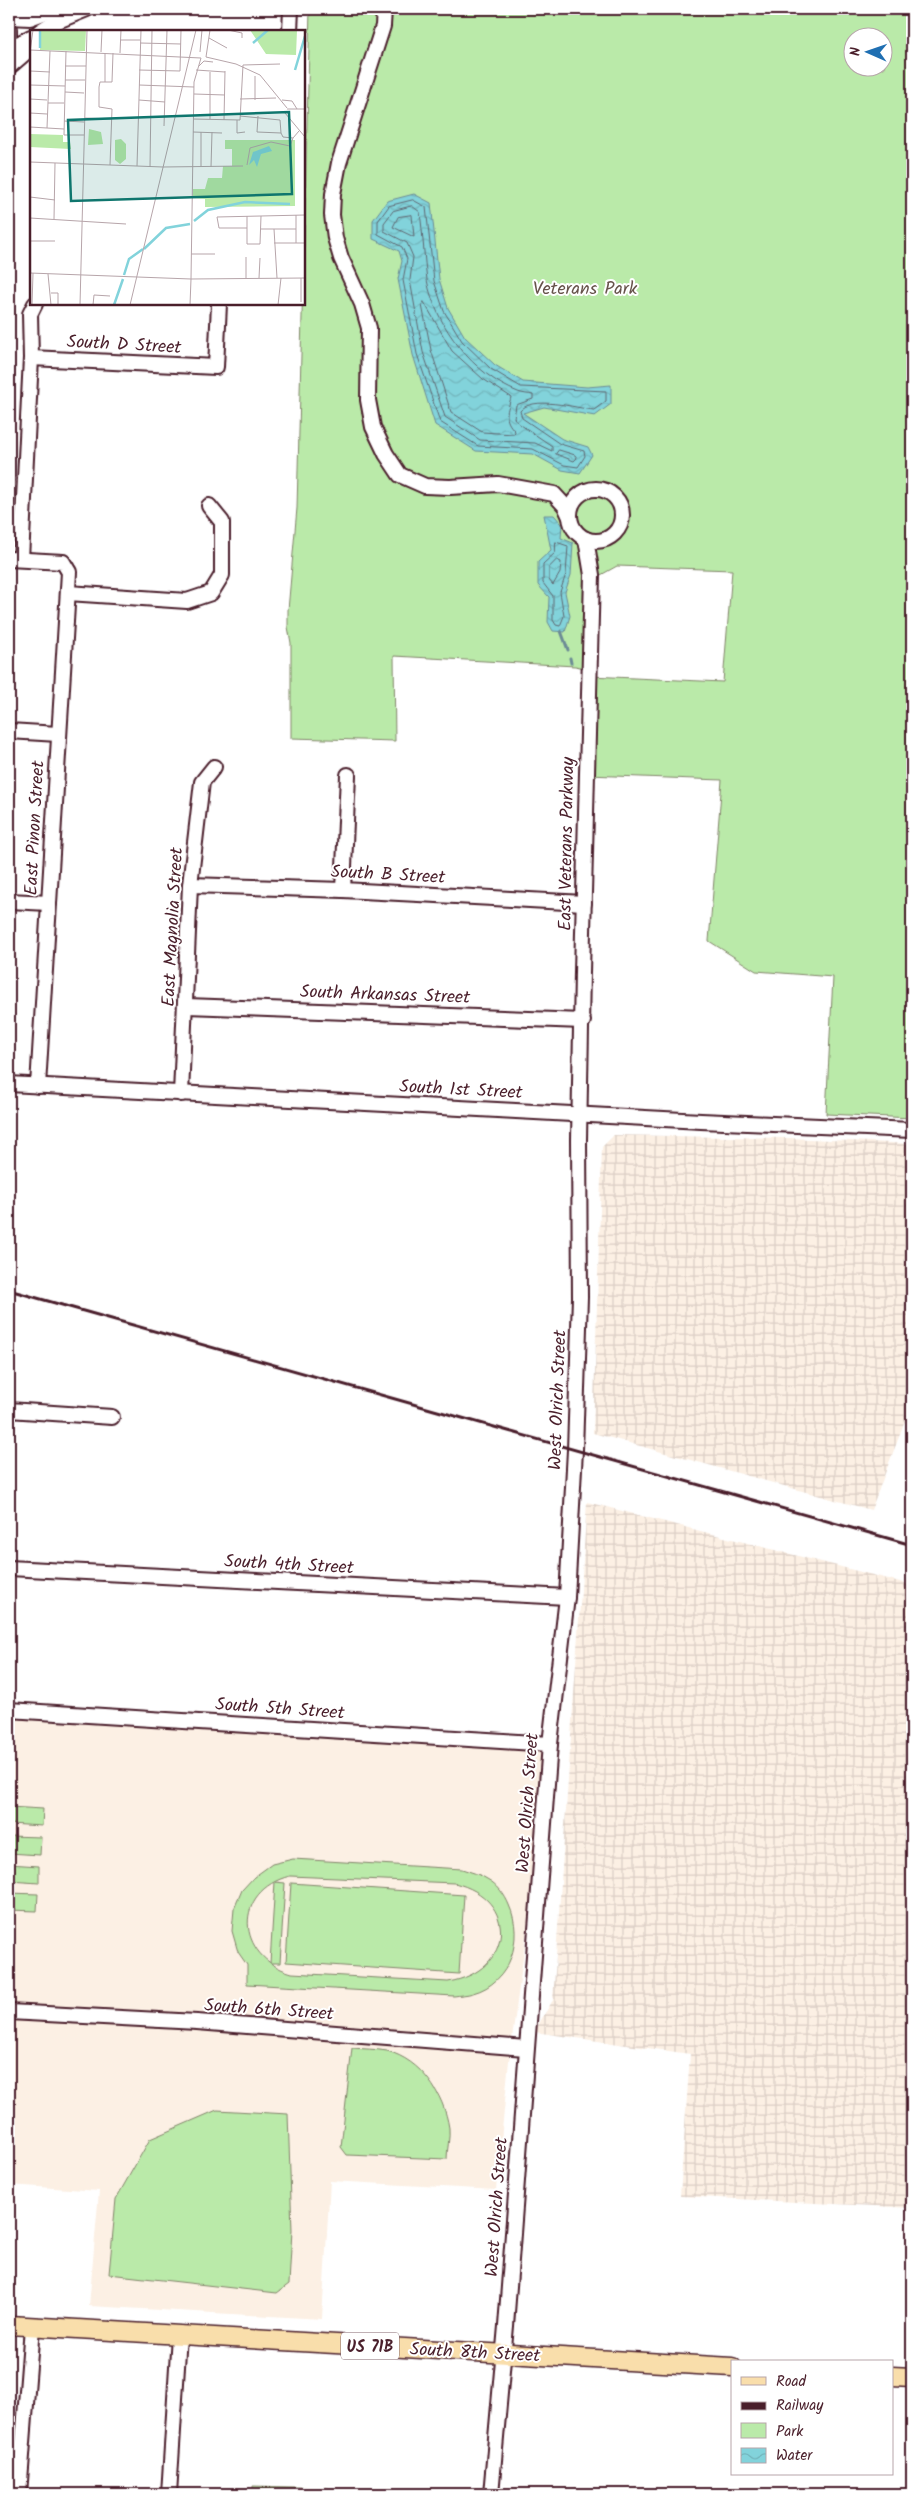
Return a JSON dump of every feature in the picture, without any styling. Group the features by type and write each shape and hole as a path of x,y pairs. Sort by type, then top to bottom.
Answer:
{"main road":[{"name":"South 8th Street","path":"9,2325 731,2367"},
{"path":"894,2376 912,2377"}],"street":[{"path":"9,17 30,18 54,9"},
{"path":"42,30 53,23 88,9"},
{"path":"57,30 88,9"},
{"path":"290,30 291,9"},
{"path":"384,9 382,26 339,163 333,194 332,215 335,238 341,258 362,304 369,328 368,400 373,427 386,454 400,475 425,486 450,487 498,484 558,496 579,495"},
{"path":"9,28 9,45"},
{"path":"9,49 30,38"},
{"path":"9,67 30,49"},
{"path":"15,559 31,358 30,314 34,305"},
{"name":"South D Street","path":"31,358 216,367 219,305"},
{"name":"East Veterans Parkway","path":"579,495 592,488 607,490 618,501 622,516 621,524 608,538 598,555 592,574"},
{"path":"570,517 573,502 579,495"},
{"name":"East Veterans Parkway","path":"558,496 570,517 573,527 586,539 592,574 580,1114"},
{"path":"68,593 187,601 211,594 222,575 222,522 209,506"},
{"path":"586,539 601,541 608,538"},
{"name":"East Pinon Street","path":"15,559 63,562 69,572 38,1086"},
{"path":"9,731 58,734"},
{"name":"East Magnolia Street","path":"181,1094 187,1006 190,885 202,782 214,767"},
{"path":"343,890 348,775"},
{"name":"South B Street","path":"190,885 343,890 584,903"},
{"path":"9,901 49,903"},
{"name":"South Arkansas Street","path":"187,1006 583,1021"},
{"name":"South 1st Street","path":"9,1084 912,1130"},
{"name":"West Olrich Street","path":"491,2494 506,2326 550,1744 566,1597 575,1450 580,1307 580,1114"},
{"path":"9,1410 112,1417"},
{"name":"South 4th Street","path":"9,1568 566,1597"},
{"name":"South 5th Street","path":"9,1710 550,1744"},
{"name":"South 6th Street","path":"9,2012 197,2022 526,2048"},
{"path":"19,2494 32,2327"},
{"path":"169,2494 179,2335"}],"shaded area":[{"path":"614,1135 789,1138 912,1144 912,1403 871,1510 593,1433 602,1147"},
{"path":"587,1502 912,1585 912,2208 680,2196 690,2054 534,2032 553,2000"},
{"path":"9,1716 550,1744 549,1767 509,2061 496,2190 330,2181 322,2319 89,2306 99,2191 9,2185"}],"green space":[{"name":"Veterans Park","path":"310,9 912,9 912,1118 826,1114 833,977 756,971 709,941 722,780 587,775 590,676 723,682 732,570 617,566 599,576 595,670 575,666 394,656 395,741 291,738 291,643 288,627 297,508 302,305 305,305 305,201"},
{"path":"9,1807 43,1809 42,1826 9,1824"},
{"path":"9,1836 41,1837 40,1855 9,1853"},
{"path":"293,1859 462,1869 478,1874 491,1881 497,1887 509,1905 515,1931 511,1958 497,1980 486,1988 471,1994 454,1996 247,1984 247,1965 238,1952 232,1931 234,1909 242,1890 254,1877 272,1864","holes":["290,1876 454,1883 475,1891 490,1903 498,1918 501,1934 496,1950 486,1964 470,1975 448,1982 292,1973 273,1965 260,1953 251,1939 248,1924 251,1909 258,1895 271,1884"]},
{"path":"9,1864 39,1866 39,1883 9,1881"},
{"path":"275,1882 285,1883 280,1963 270,1963"},
{"path":"291,1883 464,1895 459,1974 286,1962"},
{"path":"9,1893 38,1894 37,1911 9,1910"},
{"path":"352,2048 374,2049 399,2055 420,2070 429,2080 442,2103 449,2128 447,2159 347,2155 341,2147"},
{"path":"217,2110 288,2114 292,2230 289,2284 277,2293 109,2274 116,2199 150,2139"},
{"path":"253,2486 328,2488 328,2494 253,2494"}],"water":[{"path":"414,194 431,203 439,279 448,308 465,337 495,365 523,382 587,387 611,385 611,404 595,416 544,407 523,413 562,439 588,447 592,455 580,473 562,470 533,454 476,451 435,425 413,355 398,279 402,261 399,251 373,239 373,220 387,201"},
{"path":"544,515 554,515 562,524 561,538 573,543 571,575 565,592 570,616 565,632 553,631 548,622 549,597 538,585 538,562 551,550"}],"waterway":[{"path":"561,631 568,650"},
{"path":"570,658 571,663"}],"railway":[{"path":"9,1290 912,1545"}]}
